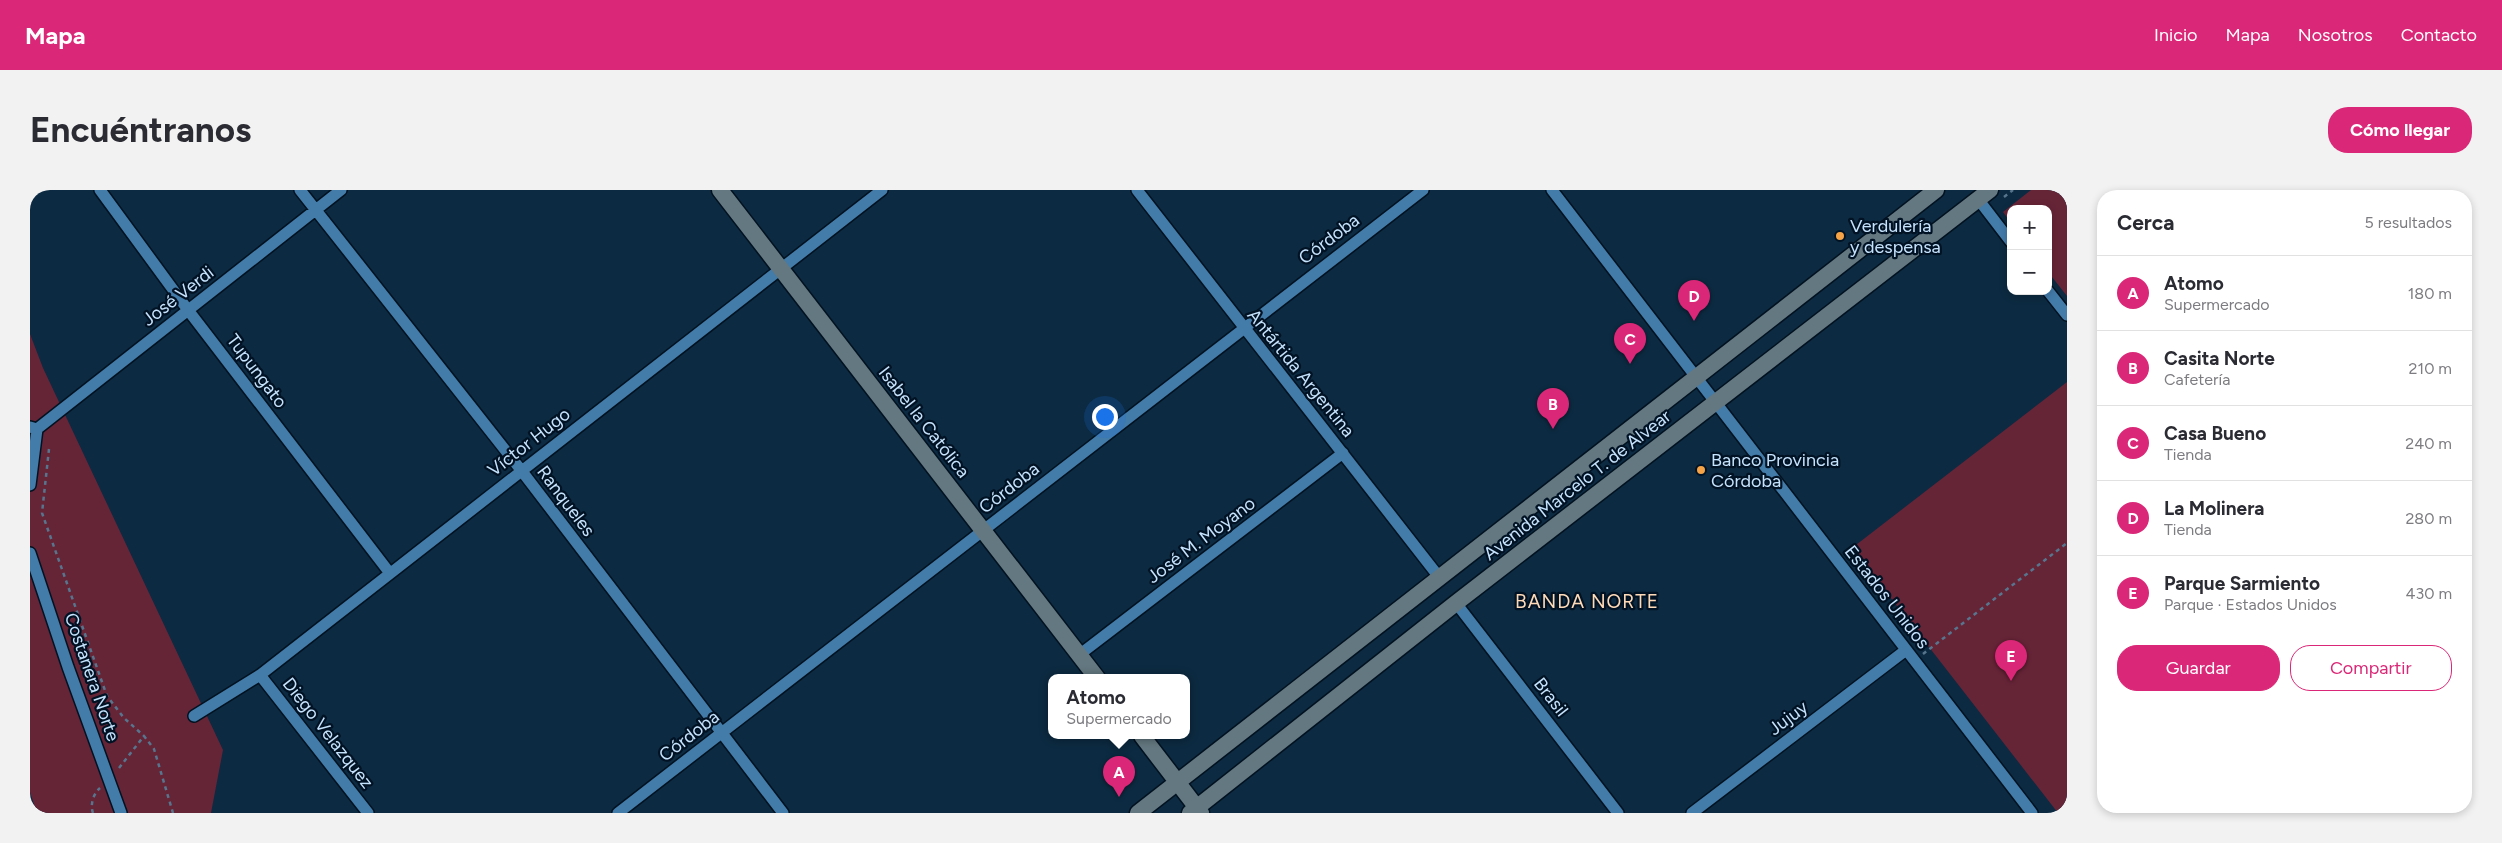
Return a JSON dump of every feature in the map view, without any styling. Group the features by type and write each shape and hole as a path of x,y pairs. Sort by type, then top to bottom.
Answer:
{"main road":[{"name":"Isabel la Católica","path":"720,190 1094,674"},
{"name":"Avenida Marcelo T. de Alvear","path":"1138,813 1936,190"},
{"name":"Avenida Marcelo T. de Alvear","path":"1196,811 1456,603 1984,195"},
{"path":"1144,739 1196,811"}],"street":[{"name":"Tupungato","path":"100,190 188,310 389,572"},
{"name":"Ranqueles","path":"300,190 521,470 783,813"},
{"name":"José Verdi","path":"33,428 341,190"},
{"name":"Víctor Hugo","path":"194,716 260,675 389,572 882,190"},
{"name":"Antártida Argentina","path":"1137,190 1242,328 1343,453 1439,577"},
{"name":"Córdoba","path":"618,813 1422,190"},
{"name":"Estados Unidos","path":"1552,190 2032,813"},
{"path":"1984,195 2007,235"},
{"path":"2051,295 2067,315"},
{"path":"30,485 33,428"},
{"name":"José M. Moyano","path":"1079,655 1343,453"},
{"name":"Costanera Norte","path":"30,553 68,667 121,813"},
{"name":"Brasil","path":"1456,603 1618,813"},
{"name":"Jujuy","path":"1692,813 1906,650"},
{"name":"Diego Velazquez","path":"260,675 368,813"}],"path":[{"path":"33,428 50,443 42,513 93,663 107,696 124,718 144,736 154,749 173,813"},
{"path":"1914,661 2067,543"},
{"path":"93,813 91,808 95,792 110,780 144,736"}],"shaded area":[{"path":"2031,190 2067,190 2067,296 2052,277 2052,205 2012,205"},
{"path":"2007,209 2007,218 2003,212"},
{"path":"30,334 43,368 223,750 211,813 37,813 30,792"},
{"path":"2067,382 2067,813 2058,813 1852,548"}],"place":[{"name":"Verdulería y despensa","path":"1840,236"},
{"name":"La Molinera","path":"1694,321"},
{"name":"Casa Bueno","path":"1630,364"},
{"name":"Casita Norte","path":"1553,429"},
{"name":"Banco Provincia Córdoba","path":"1701,470"},
{"name":"Parque Sarmiento","path":"2011,681"},
{"name":"Atomo","path":"1119,797"}],"district":[{"name":"BANDA NORTE","path":"1587,601"}]}
